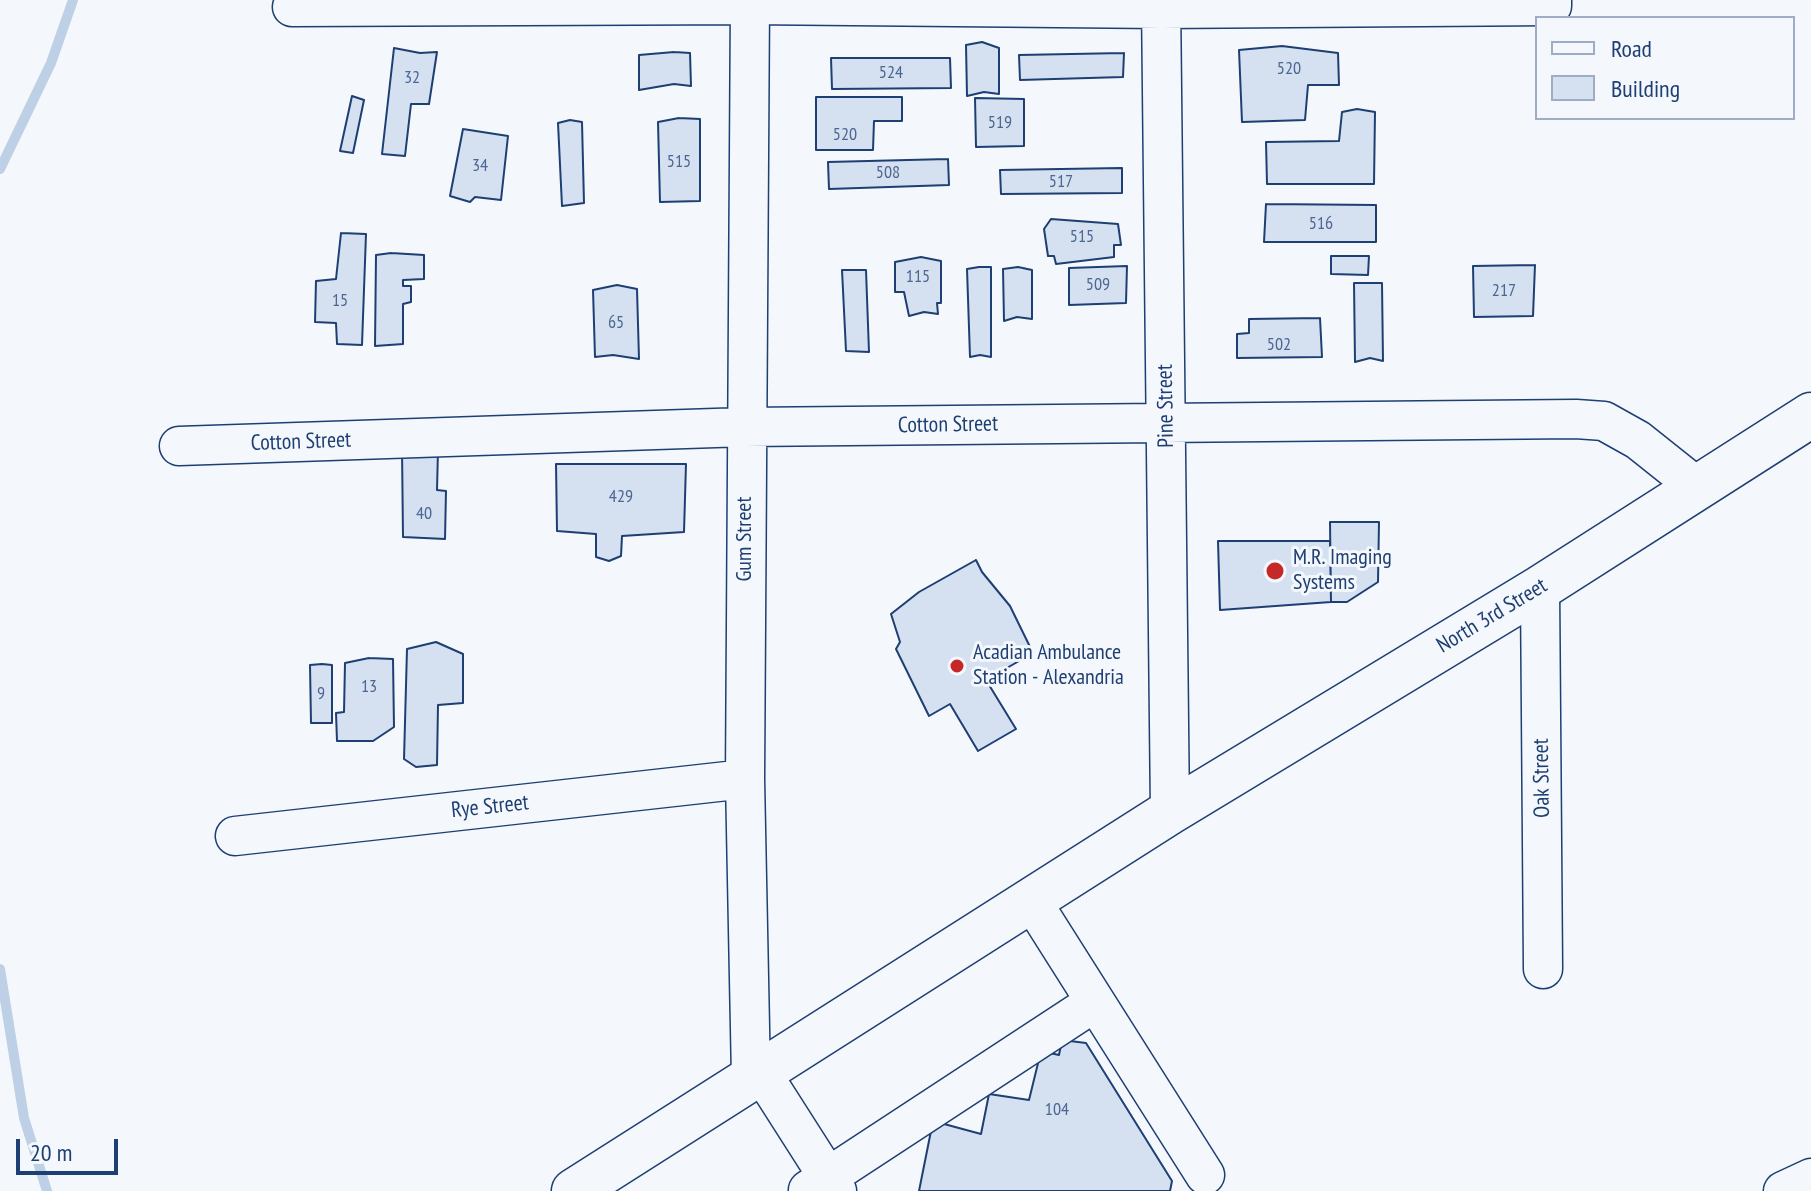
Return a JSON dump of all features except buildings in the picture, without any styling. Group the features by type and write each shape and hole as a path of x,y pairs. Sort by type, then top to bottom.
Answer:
{"main road":[{"name":"North 3rd Street","path":"574,1191 1170,812 1540,588 1811,415"}],"street":[{"path":"292,7 750,2 1552,3"},
{"name":"Gum Street","path":"750,2 745,779 756,1075"},
{"name":"Pine Street","path":"1161,4 1170,812"},
{"name":"Cotton Street","path":"179,446 745,427 1576,419 1604,421 1638,440 1697,487"},
{"name":"Oak Street","path":"1540,588 1543,969"},
{"name":"Rye Street","path":"235,836 745,779"},
{"path":"1031,900 1205,1175"},
{"path":"756,1075 823,1186 1095,1002"},
{"path":"1783,1191 1811,1178"}],"waterway":[{"path":"0,169 51,63 73,0"},
{"path":"0,969 24,1118 47,1191"}],"place":[{"name":"M.R. Imaging Systems","path":"1275,571"},
{"name":"Acadian Ambulance Station - Alexandria","path":"957,666"}]}
